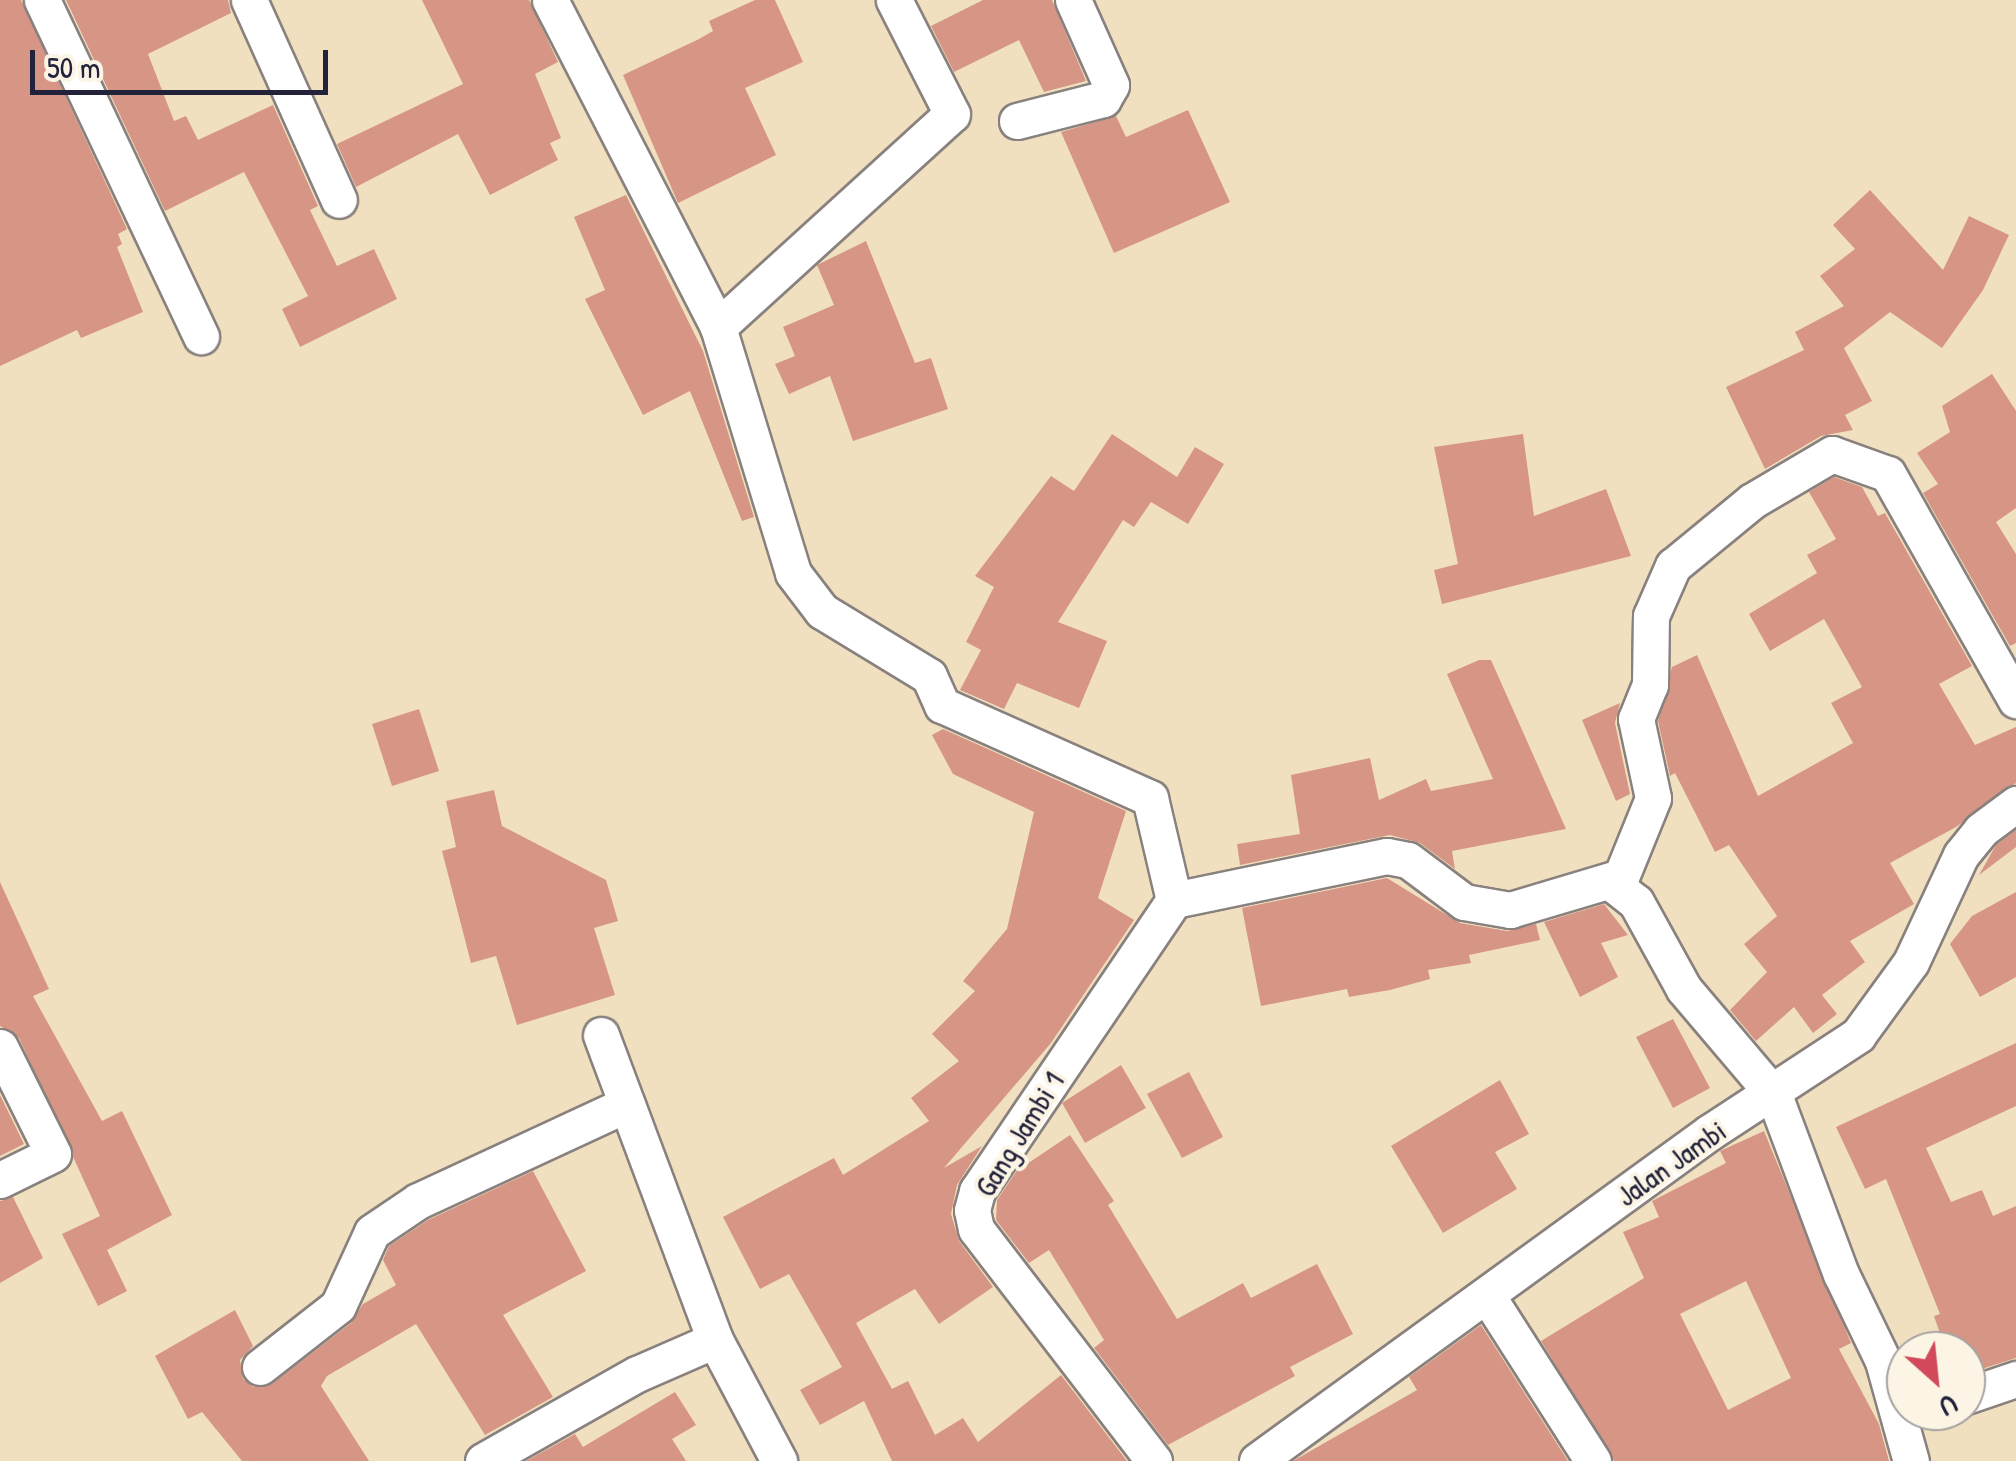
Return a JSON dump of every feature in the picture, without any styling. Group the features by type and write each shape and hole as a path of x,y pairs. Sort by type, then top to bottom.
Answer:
{"street":[{"path":"42,0 201,336"},
{"path":"249,0 339,200"},
{"path":"550,0 718,328 793,573 822,612 893,650 929,676 942,705 1150,798 1174,900 1387,856 1408,860 1464,902 1510,910 1622,877 1653,798 1636,719 1650,685 1652,616 1673,566 1752,501 1832,454 1888,474 2016,700"},
{"path":"718,328 952,114 894,0"},
{"path":"1016,121 1103,99 1111,85 1073,0"},
{"name":"Jalan Jambi","path":"1257,1461 1488,1297 1710,1132 1774,1095 1858,1035 1911,962 1961,856 1982,830 2016,804"},
{"path":"1609,881 1636,902 1684,990 1774,1095 1841,1274 1886,1365"},
{"name":"Gang Jambi 1","path":"1154,1461 976,1228 972,1210 977,1191 1174,900"},
{"path":"601,1035 715,1340 780,1461"},
{"path":"0,1047 53,1154 0,1180"},
{"path":"260,1367 338,1306 372,1232 418,1201 627,1104"},
{"path":"1488,1297 1593,1461"},
{"path":"482,1461 637,1374 715,1340"},
{"path":"1986,1390 2016,1380"},
{"path":"1910,1431 1911,1461"}],"building":[{"path":"0,0 21,0 127,229 118,234 122,244 117,247 143,312 81,338 77,330 0,366"},
{"path":"66,0 228,0 231,13 148,54 174,121 186,116 198,140 273,105 318,206 310,210 337,266 374,249 397,299 300,347 282,309 308,296 244,172 165,211"},
{"path":"422,0 529,0 558,62 535,74 561,138 550,143 558,160 490,195 458,134 356,187 337,144 463,84"},
{"path":"755,0 775,0 803,62 745,88 776,155 678,203 623,75 699,39 713,31 709,21"},
{"path":"983,0 1052,0 1086,81 1044,92 1019,40 954,72 931,26"},
{"path":"1188,110 1230,202 1114,253 1061,132 1116,116 1126,137"},
{"path":"1870,190 1943,270 1969,216 2009,235 1983,290 1942,348 1890,312 1844,348 1872,401 1845,415 1853,430 1821,436 1765,469 1726,387 1804,350 1795,332 1844,306 1820,276 1855,249 1833,225"},
{"path":"626,195 703,351 754,517 742,521 690,391 643,415 585,299 605,290 574,217"},
{"path":"866,241 915,363 931,358 948,409 853,441 830,376 789,394 775,364 795,356 783,327 834,305 817,265"},
{"path":"1992,374 2016,411 2016,508 1996,522 2016,554 2016,643 2010,646 1923,493 1938,484 1917,453 1950,432 1942,406"},
{"path":"1112,434 1177,477 1195,447 1224,464 1188,524 1151,502 1134,527 1123,520 1058,622 1107,641 1079,708 1017,683 1004,709 960,690 981,650 966,642 994,587 975,576 1051,476 1074,491"},
{"path":"1523,434 1534,516 1606,489 1631,556 1442,604 1434,570 1458,564 1434,447"},
{"path":"1834,477 1862,487 1878,516 1885,513 1972,666 1939,684 1975,745 2016,727 2016,783 1956,827 1890,863 1914,904 1850,941 1865,962 1822,995 1837,1014 1813,1033 1794,1007 1756,1041 1730,1010 1767,972 1744,944 1777,916 1729,845 1715,852 1675,773 1670,776 1658,721 1672,667 1697,655 1758,796 1853,743 1831,703 1862,687 1824,619 1770,651 1749,614 1817,573 1807,555 1836,539 1809,492"},
{"path":"1479,660 1491,660 1566,829 1452,851 1455,869 1420,843 1390,835 1240,865 1237,844 1300,834 1291,775 1370,758 1379,800 1426,779 1431,791 1493,779 1447,674"},
{"path":"1620,703 1615,723 1630,794 1616,801 1582,720"},
{"path":"419,709 439,771 392,786 372,724"},
{"path":"943,729 1126,811 1098,898 1134,920 1051,1043 944,1168 982,1146 957,1185 951,1214 959,1241 993,1287 939,1324 915,1289 856,1323 892,1389 908,1381 935,1435 963,1418 978,1442 1061,1375 1127,1461 892,1461 864,1401 820,1425 800,1390 842,1367 789,1274 760,1289 723,1217 834,1158 843,1175 929,1121 911,1098 959,1061 932,1034 975,991 963,981 1007,929 1034,812 953,774 932,735"},
{"path":"494,790 502,826 606,880 618,921 594,928 615,995 517,1025 496,956 471,963 442,851 456,847 446,801"},
{"path":"2016,830 2016,847 1979,875 1996,845"},
{"path":"1387,878 1460,923 1507,931 1536,924 1540,940 1469,955 1471,963 1428,970 1430,979 1390,990 1349,997 1347,989 1261,1006 1242,908"},
{"path":"0,882 49,989 33,996 102,1121 122,1111 172,1215 107,1250 127,1291 98,1306 62,1234 100,1216 19,1038 0,1026"},
{"path":"2016,892 2016,977 1980,997 1950,944 1972,916"},
{"path":"1604,904 1628,935 1601,943 1618,977 1580,997 1544,922"},
{"path":"1673,1019 1710,1088 1673,1108 1636,1037"},
{"path":"2016,1043 2016,1106 1926,1148 1951,1202 1982,1190 1993,1216 2016,1206 2016,1358 1986,1368 1986,1331 1939,1331 1934,1316 1940,1314 1886,1179 1865,1189 1836,1127"},
{"path":"1121,1065 1146,1108 1085,1143 1062,1103"},
{"path":"1189,1072 1223,1137 1182,1158 1147,1094"},
{"path":"1500,1080 1529,1134 1495,1152 1517,1189 1443,1233 1391,1146"},
{"path":"0,1095 24,1144 0,1156"},
{"path":"1764,1131 1851,1343 1839,1349 1879,1424 1889,1461 1614,1461 1541,1341 1644,1278 1623,1232 1659,1217 1652,1201 1726,1163 1720,1151","holes":["1746,1281 1791,1378 1728,1410 1680,1314"]},
{"path":"1070,1135 1114,1201 1108,1205 1177,1319 1243,1283 1251,1298 1317,1264 1353,1334 1290,1367 1295,1376 1168,1445 1094,1348 1104,1340 1049,1250 1029,1263 996,1220 997,1200 1024,1160 1027,1164"},
{"path":"533,1171 586,1271 503,1315 553,1397 485,1435 416,1324 327,1376 321,1386 369,1461 242,1461 202,1412 188,1419 155,1356 235,1310 253,1346 240,1360 243,1379 253,1387 272,1384 351,1323 363,1304 396,1285 383,1260 389,1246 428,1220"},
{"path":"13,1197 43,1258 0,1283 0,1201"},
{"path":"1481,1325 1568,1461 1293,1461 1417,1390 1409,1377"},
{"path":"675,1392 696,1425 672,1439 686,1461 526,1461 575,1434 583,1447"}]}
